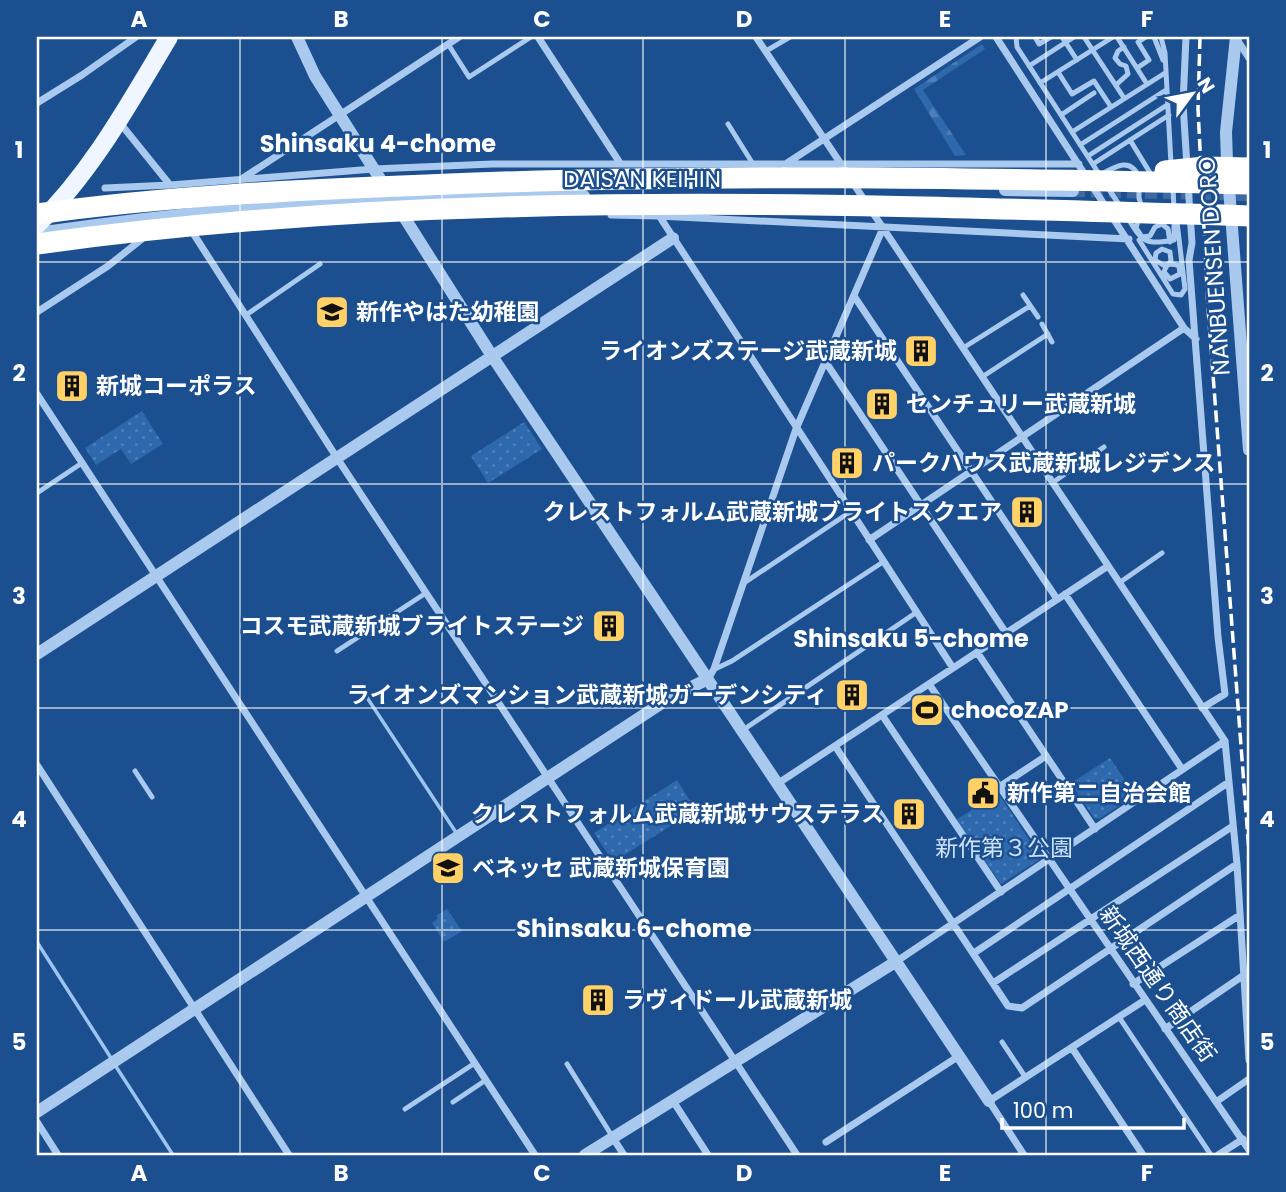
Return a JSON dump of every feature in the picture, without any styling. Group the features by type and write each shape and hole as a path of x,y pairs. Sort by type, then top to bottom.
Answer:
{"highway":[{"path":"1074,190 1205,167 1249,168"},
{"name":"DAISAN KEIHIN","path":"38,223 196,197 331,188 529,180 866,178 1074,190 1249,184"},
{"path":"1074,190 1180,226 1244,243"},
{"name":"DAISAN KEIHIN","path":"37,243 332,213 526,205 948,207 1074,190 1151,215 1249,216"}],"main road":[{"path":"38,223 68,194 169,37"}],"street":[{"path":"37,103 136,37"},
{"path":"297,37 315,76 492,356 711,674 742,730 777,784 1024,1155"},
{"path":"241,179 459,37"},
{"path":"756,37 1224,741 1237,864 1249,1060"},
{"path":"784,164 980,37"},
{"path":"996,37 1007,53 1074,190 1129,239 1184,328 1196,339"},
{"path":"1186,37 1183,104 1192,243 1189,260 1218,637 1225,694 1202,708"},
{"path":"1236,37 1249,58"},
{"name":"NANBUENSEN DORO","path":"1236,37 1226,132 1227,162 1244,243 1249,450"},
{"path":"540,39 620,163"},
{"path":"118,120 170,186"},
{"path":"1227,162 1249,162"},
{"path":"105,188 170,186 374,169 488,164 645,163 841,165 1074,190"},
{"path":"645,163 658,216 953,668"},
{"path":"38,223 533,187 860,193 1074,190"},
{"path":"37,313 108,266 141,239 405,217 569,215"},
{"path":"607,215 1129,239"},
{"path":"37,1112 671,697 711,674 796,429 883,228"},
{"path":"193,233 337,458 797,1155"},
{"path":"37,654 673,238"},
{"path":"854,296 1057,599"},
{"path":"869,540 1184,328"},
{"path":"825,361 1006,633"},
{"path":"37,394 535,1155"},
{"path":"777,784 1108,566"},
{"path":"1065,594 1182,769"},
{"path":"977,652 1095,829"},
{"name":"新城西通り商店街","path":"929,684 1249,1150"},
{"path":"882,715 1001,892"},
{"path":"585,1155 897,961 1224,741"},
{"path":"835,746 1007,1006 1022,1008 1237,864"},
{"path":"999,787 1046,756"},
{"path":"37,765 289,1155"},
{"path":"974,953 1229,782"},
{"path":"993,983 1233,825"},
{"path":"1133,984 1240,915"},
{"path":"1165,1029 1244,975"},
{"path":"989,1101 1145,1000"},
{"path":"1072,1048 1143,1155"},
{"path":"826,1142 959,1056"},
{"path":"1216,1102 1249,1079"},
{"path":"673,1101 708,1155"},
{"path":"37,1122 58,1155"},
{"path":"613,1138 624,1155"},
{"path":"1218,1155 1243,1139"}],"lane":[{"path":"448,44 469,77 531,37"},
{"path":"540,39 550,37"},
{"path":"766,51 790,37"},
{"path":"1016,37 1017,47 1100,175 1151,215 1175,237 1170,242 1143,241 1151,215 1169,114 1165,53 1161,37"},
{"path":"1034,37 1039,44 1051,37"},
{"path":"1029,65 1052,51 1064,39 1074,37"},
{"path":"1084,37 1124,98"},
{"path":"1040,83 1115,37 1147,84"},
{"path":"1137,68 1149,60 1138,42 1146,37"},
{"path":"1154,37 1162,54 1169,114"},
{"path":"1064,39 1077,60"},
{"path":"1007,53 1017,47"},
{"path":"1116,85 1128,74 1126,66 1115,58 1118,51 1124,47"},
{"path":"1052,51 1058,59"},
{"path":"1058,72 1072,94 1094,81 1111,107"},
{"path":"1072,132 1164,73"},
{"path":"1080,145 1166,90"},
{"path":"1061,114 1094,93"},
{"path":"1083,100 1088,108"},
{"path":"1088,156 1167,105"},
{"path":"1093,164 1169,114"},
{"path":"728,124 753,164"},
{"path":"1130,140 1160,188"},
{"path":"1100,175 1122,164 1133,167 1139,176 1140,204 1151,215 1181,246 1184,291 1181,295 1173,294 1141,244 1151,215"},
{"path":"1151,215 1136,228 1142,237 1150,236 1155,227 1162,224 1168,229 1170,242"},
{"path":"1170,254 1181,246"},
{"path":"1168,264 1158,264 1155,256 1162,249 1168,250 1171,261 1168,264 1164,272 1170,279 1176,278 1180,274 1179,266 1168,264"},
{"path":"246,315 320,264"},
{"path":"1176,278 1184,291"},
{"path":"1023,295 1038,317"},
{"path":"963,348 1030,306"},
{"path":"1042,324 1052,342"},
{"path":"982,377 1048,334"},
{"path":"1052,483 1104,447"},
{"path":"37,493 82,463"},
{"path":"744,583 850,512"},
{"path":"1119,583 1162,554"},
{"path":"711,674 883,562"},
{"path":"337,651 426,593"},
{"path":"742,730 917,612"},
{"path":"135,771 152,797"},
{"path":"1119,1017 1211,1155"},
{"path":"1002,1042 1026,1078"},
{"path":"405,1109 475,1063"},
{"path":"567,1064 613,1138"},
{"path":"453,1102 486,1080"}],"green space":[{"path":"982,44 985,49 923,90 966,155 955,156 914,89"},
{"path":"142,411 163,444 131,464 121,449 96,465 85,448"},
{"path":"524,422 542,449 488,483 471,456"},
{"path":"1110,758 1135,795 1099,819 1094,818 1071,783"},
{"path":"677,780 696,810 613,862 594,833"},
{"name":"新作第３公園","path":"998,793 1040,856 1039,860 1001,884 956,820"},
{"path":"447,909 462,931 444,942 432,923 438,918 436,916"}],"waterway":[{"path":"366,696 457,834"},
{"path":"37,942 111,1058"},
{"path":"115,1065 173,1155"}],"tunnel":[{"path":"1073,191 1249,195"}],"railway":[{"path":"1200,37 1198,109 1208,308 1249,852"}],"place":[{"name":"新作やはた幼稚園","path":"332,312"},
{"name":"ライオンズステージ武蔵新城","path":"921,351"},
{"name":"新城コーポラス","path":"72,386"},
{"name":"センチュリー武蔵新城","path":"882,404"},
{"name":"パークハウス武蔵新城レジデンス","path":"847,463"},
{"name":"クレストフォルム武蔵新城ブライトスクエア","path":"1027,512"},
{"name":"コスモ武蔵新城ブライトステージ","path":"609,626"},
{"name":"ライオンズマンション武蔵新城ガーデンシティ","path":"852,695"},
{"name":"chocoZAP","path":"927,710"},
{"name":"新作第二自治会館","path":"983,793"},
{"name":"クレストフォルム武蔵新城サウステラス","path":"909,814"},
{"name":"ベネッセ 武蔵新城保育園","path":"448,868"},
{"name":"ラヴィドール武蔵新城","path":"598,1000"}],"district":[{"name":"Shinsaku 4-chome","path":"378,143"},
{"name":"Shinsaku 5-chome","path":"911,638"},
{"name":"Shinsaku 6-chome","path":"634,928"}]}
